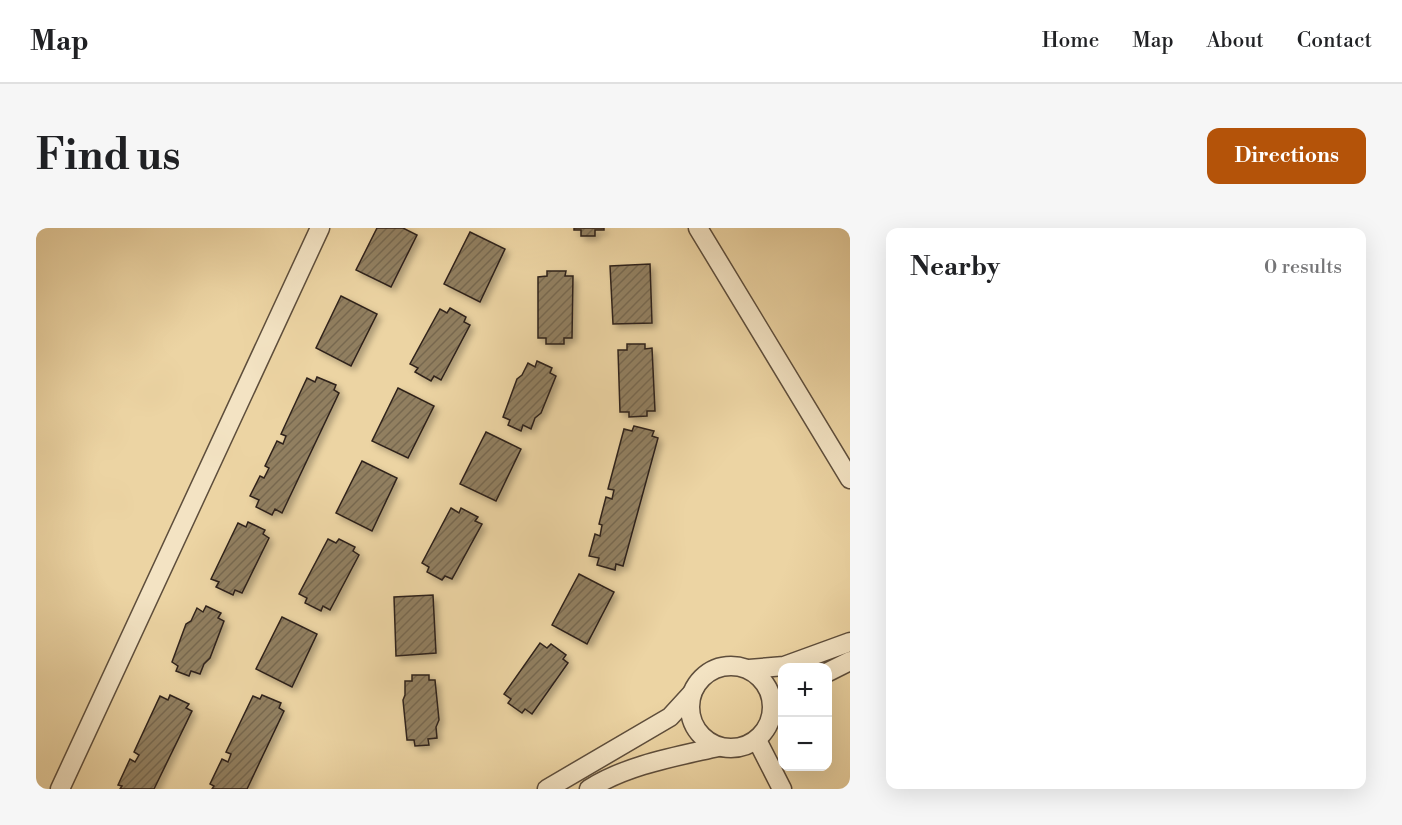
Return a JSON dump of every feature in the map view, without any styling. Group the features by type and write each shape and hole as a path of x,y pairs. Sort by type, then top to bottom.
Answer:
{"street":[{"path":"60,789 320,228"},
{"path":"698,228 850,479"},
{"path":"749,669 784,666 850,642"},
{"path":"832,670 850,662"},
{"path":"547,789 670,717 692,693 698,682 708,673 721,667 735,665 749,669 761,677 769,689 777,711 757,740 744,747 731,749 718,747 706,741 697,731 690,706 692,693"},
{"path":"757,740 782,789"},
{"path":"589,789 601,781 653,762 718,747"}],"building":[{"path":"377,228 403,228 417,235 391,287 356,270"},
{"path":"574,228 604,228 604,230 595,230 595,236 581,236 581,230 574,230"},
{"path":"470,232 505,249 480,302 444,284"},
{"path":"650,264 652,323 613,324 610,266"},
{"path":"547,271 566,271 565,276 573,276 572,338 564,338 564,344 546,344 546,338 538,338 538,277 547,276"},
{"path":"341,296 377,314 351,366 316,348"},
{"path":"450,308 466,317 464,322 470,325 441,380 434,376 431,381 415,372 418,368 410,364 440,309 447,313"},
{"path":"627,344 645,344 645,349 652,348 655,411 647,411 647,416 629,417 629,412 620,412 618,350 627,350"},
{"path":"537,361 552,368 550,373 556,376 541,413 535,418 531,429 523,425 521,431 508,425 510,420 503,417 517,379 522,375 528,363 535,367"},
{"path":"317,377 336,385 334,390 339,393 282,513 275,509 272,515 256,507 259,500 250,496 260,476 264,478 269,468 265,466 277,441 283,444 286,436 281,434 307,378 315,382"},
{"path":"398,388 434,406 408,458 372,441"},
{"path":"634,426 654,431 652,436 658,438 623,566 616,564 615,570 597,565 599,558 589,556 595,534 600,536 602,525 599,524 606,497 612,499 614,490 608,489 624,429 632,431"},
{"path":"486,432 521,449 496,501 460,484"},
{"path":"362,461 397,478 372,531 336,513"},
{"path":"451,508 459,513 461,508 478,517 475,521 482,524 452,579 445,576 442,580 427,572 429,567 422,563"},
{"path":"248,522 265,530 263,534 269,538 242,593 235,590 233,595 216,587 219,582 211,579 238,523 246,527"},
{"path":"328,539 336,543 339,539 355,547 353,551 359,555 330,610 323,606 321,611 305,603 307,598 299,594"},
{"path":"579,574 614,592 587,644 552,625"},
{"path":"433,595 436,653 396,656 394,597"},
{"path":"206,606 221,613 218,618 224,621 210,658 204,664 200,674 191,671 189,676 176,671 178,666 172,662 186,624 191,621 197,608 203,612"},
{"path":"282,617 317,634 292,687 256,669"},
{"path":"540,643 547,648 551,644 566,655 563,659 568,663 532,714 525,709 522,713 508,703 511,699 504,694"},
{"path":"412,675 429,675 429,680 435,680 439,720 436,727 437,738 428,739 429,745 415,746 414,740 407,740 403,700 405,681 412,681"},
{"path":"170,695 189,704 186,708 192,711 154,789 120,789 122,786 118,785 130,759 135,762 139,755 134,752 160,696 168,700"},
{"path":"262,695 281,703 279,708 284,711 247,789 212,789 214,786 210,784 222,759 228,762 231,754 226,752 253,696 260,699"}]}
